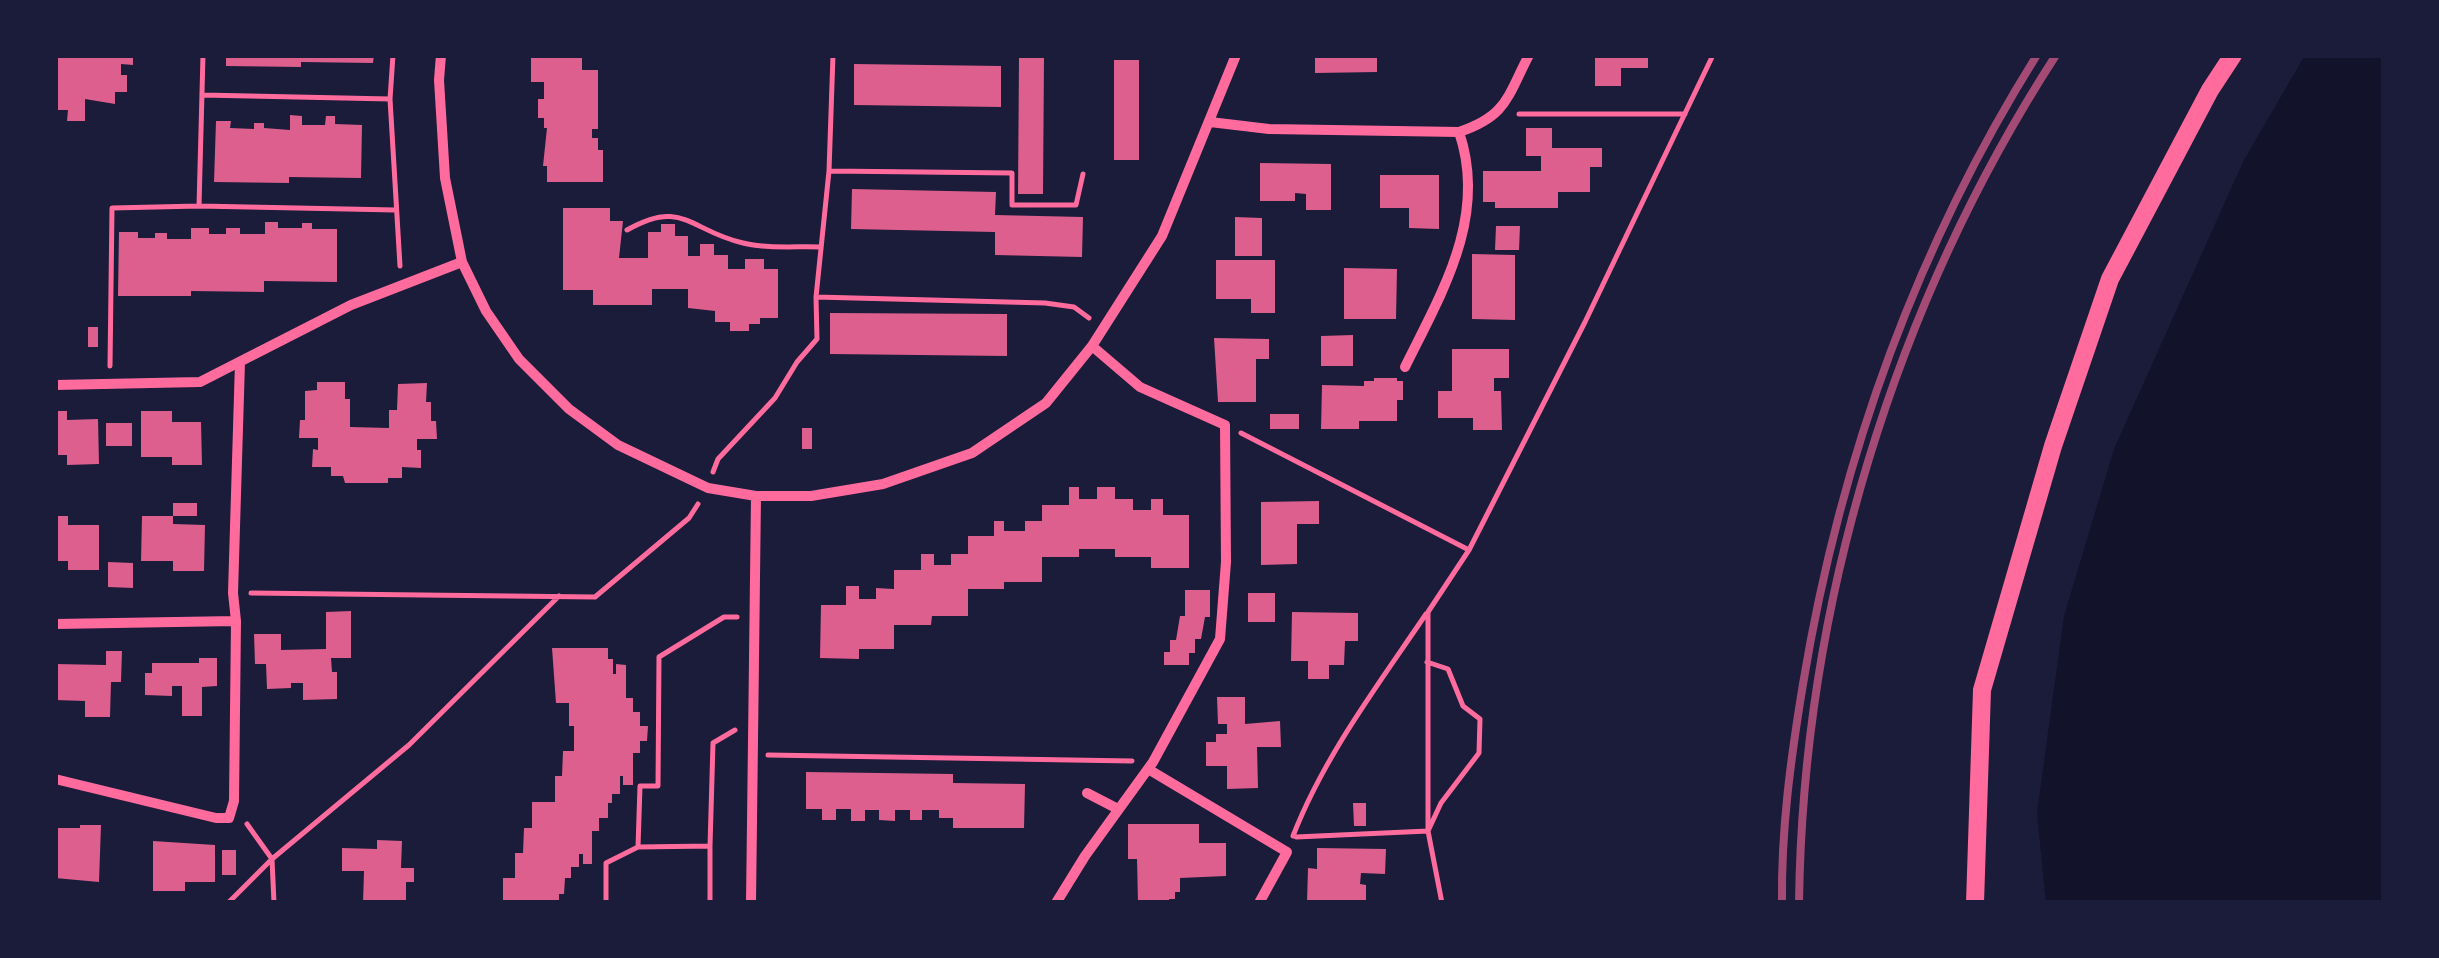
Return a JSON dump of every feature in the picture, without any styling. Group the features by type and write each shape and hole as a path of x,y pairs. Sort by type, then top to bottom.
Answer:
{"street":[{"path":"440,55 438,80 445,178 462,262 486,311 519,359 569,409 618,444 708,488 756,496 811,496 884,484 972,454 1046,403 1092,346 1162,236 1236,55"},
{"path":"1210,122 1269,129 1459,132 1488,122 1503,105 1529,55"},
{"path":"1974,903 1982,690 2048,465 2110,279 2210,90 2233,55"},
{"path":"1404,367 1449,278 1467,224 1467,155 1459,132"},
{"path":"55,384 200,382 351,304 462,262"},
{"path":"1056,903 1150,765 1220,639 1226,562 1225,425 1140,387 1092,346"},
{"path":"55,778 228,818 232,807 236,621 232,593 240,362"},
{"path":"752,903 756,496"},
{"path":"55,624 236,621"},
{"path":"1150,765 1287,852 1259,903"},
{"path":"1087,793 1118,810"}],"path":[{"path":"199,206 202,55"},
{"path":"393,55 390,99 396,257 406,284"},
{"path":"232,593 596,597 689,518 708,488 718,458 775,398 817,339 816,297 829,171 834,55"},
{"path":"1428,831 1293,837 1306,804 1359,713 1470,550 1713,55"},
{"path":"202,94 390,99"},
{"path":"1503,105 1523,116 1685,114"},
{"path":"829,171 1012,174 1012,205 1076,205 1083,174"},
{"path":"110,384 112,208 396,210"},
{"path":"627,230 657,215 680,216 714,234 747,245 821,247"},
{"path":"816,297 1045,303 1074,308 1104,328"},
{"path":"1225,425 1470,550"},
{"path":"228,903 272,859 409,745 560,595"},
{"path":"1428,612 1428,831 1442,903"},
{"path":"638,846 640,786 658,786 659,657 724,616 755,616"},
{"path":"1428,662 1448,668 1464,706 1480,718 1479,754 1440,803 1428,831"},
{"path":"710,903 713,743 755,719"},
{"path":"755,755 1150,765"},
{"path":"232,807 272,859 274,903"},
{"path":"606,903 606,863 638,846 710,846"}],"shaded area":[{"path":"2305,55 2384,55 2384,903 2046,903 2037,813 2064,616 2114,449 2243,162"}],"building":[{"path":"58,55 133,55 133,65 121,64 121,75 127,75 127,92 115,92 115,104 85,99 85,121 67,121 68,110 55,110"},
{"path":"226,55 374,55 373,63 301,62 301,67 226,66"},
{"path":"531,55 582,55 582,70 598,70 598,129 592,129 592,138 598,138 598,150 603,150 603,182 547,182 547,166 543,166 547,128 544,118 538,118 538,99 544,99 544,82 531,82"},
{"path":"1315,55 1377,55 1377,72 1315,73"},
{"path":"1595,55 1648,55 1648,68 1621,68 1621,86 1595,86"},
{"path":"1019,56 1044,56 1043,194 1018,194"},
{"path":"1114,60 1139,60 1139,160 1114,160"},
{"path":"854,64 1001,66 1001,107 854,105"},
{"path":"290,115 302,116 302,125 325,125 326,116 335,116 335,124 362,125 361,178 289,177 289,183 214,182 216,121 231,121 230,128 254,129 254,123 264,123 264,128 290,130"},
{"path":"1526,128 1552,128 1552,148 1602,148 1602,167 1590,167 1590,192 1558,192 1558,208 1495,208 1495,202 1483,202 1483,171 1541,171 1541,156 1526,156"},
{"path":"1260,163 1331,164 1331,210 1306,210 1306,194 1295,193 1295,201 1260,201"},
{"path":"1380,175 1439,175 1439,229 1409,228 1409,208 1380,208"},
{"path":"852,189 996,192 995,215 1083,217 1082,257 995,255 995,232 851,229"},
{"path":"563,208 610,208 610,221 623,221 619,258 648,258 648,232 661,232 661,224 675,224 675,236 688,236 688,256 700,256 700,244 714,244 714,255 728,255 728,269 745,269 745,259 764,259 764,269 778,269 778,318 760,318 760,324 749,324 749,331 730,331 730,322 715,322 715,311 688,308 688,289 652,289 652,305 593,305 593,290 563,290"},
{"path":"1235,217 1262,218 1262,256 1235,256"},
{"path":"265,222 278,222 278,228 302,228 302,223 312,223 312,229 337,229 337,282 264,281 264,292 118,296 119,232 138,232 138,238 167,233 167,239 191,239 191,228 209,228 209,234 226,234 226,228 240,228 240,234 265,234"},
{"path":"1496,226 1520,226 1519,250 1495,250"},
{"path":"1472,254 1515,255 1515,320 1472,319"},
{"path":"1216,260 1275,260 1275,313 1251,313 1251,299 1216,299"},
{"path":"1344,268 1397,269 1396,319 1344,319"},
{"path":"830,313 1007,314 1007,356 830,354"},
{"path":"88,327 98,327 98,347 88,347"},
{"path":"1353,335 1353,366 1321,366 1321,336"},
{"path":"1214,338 1269,339 1269,359 1256,359 1256,402 1218,402"},
{"path":"1452,349 1509,349 1509,378 1494,378 1494,391 1501,391 1502,430 1473,430 1473,418 1438,418 1438,391 1452,391"},
{"path":"1364,381 1403,381 1403,400 1397,400 1397,421 1359,421 1359,429 1321,429 1322,385 1364,386"},
{"path":"317,382 345,382 345,399 350,399 350,427 389,428 389,410 397,410 398,384 427,383 426,402 431,402 431,421 436,421 437,439 417,439 421,468 402,467 402,478 388,478 388,483 345,483 343,476 331,476 331,467 312,467 318,438 299,438 300,420 305,420 305,391 317,390"},
{"path":"55,411 67,411 67,420 98,419 99,464 67,465 67,455 55,455"},
{"path":"141,411 172,411 172,422 201,422 202,465 172,465 172,457 141,457"},
{"path":"1270,414 1299,414 1299,429 1270,429"},
{"path":"106,423 132,423 132,446 106,446"},
{"path":"802,428 812,428 812,449 802,449"},
{"path":"1069,487 1079,487 1079,499 1097,499 1097,487 1115,487 1115,499 1133,499 1133,510 1151,510 1151,499 1163,499 1163,515 1189,515 1189,568 1151,568 1151,557 1115,557 1115,549 1079,549 1079,557 1042,557 1042,582 1004,582 1004,589 968,589 968,616 932,616 931,625 894,625 894,649 859,649 859,659 820,658 821,605 846,605 846,586 859,586 859,599 876,599 876,588 894,589 894,570 921,570 921,554 934,554 934,565 951,565 951,554 968,554 968,536 994,536 994,521 1004,521 1004,531 1025,531 1025,521 1042,521 1042,505 1069,505"},
{"path":"1319,501 1319,524 1297,524 1297,564 1261,565 1261,502"},
{"path":"173,503 197,503 197,516 173,516"},
{"path":"55,516 68,516 68,525 99,525 99,570 68,570 68,561 55,561"},
{"path":"142,516 173,516 173,524 205,525 204,571 173,571 173,561 141,561"},
{"path":"108,562 133,563 133,588 108,587"},
{"path":"1185,590 1210,590 1210,617 1205,617 1201,639 1195,639 1195,653 1189,653 1189,665 1164,665 1164,652 1170,652 1170,640 1176,640 1180,616 1185,616"},
{"path":"1248,593 1275,593 1275,622 1248,622"},
{"path":"351,611 351,658 331,658 332,672 337,672 337,699 303,700 303,683 267,689 266,664 255,664 254,634 281,634 281,650 326,649 326,612"},
{"path":"1292,612 1358,613 1358,641 1345,641 1344,665 1329,665 1329,679 1308,679 1308,661 1291,661"},
{"path":"552,648 608,648 613,674 616,664 626,665 626,698 633,698 633,712 640,712 640,726 648,726 647,741 640,741 640,753 633,753 633,785 623,785 620,776 620,794 612,794 608,818 599,818 599,831 592,831 592,864 583,864 583,854 579,854 579,867 571,867 571,878 565,878 559,903 503,903 503,878 515,878 515,853 523,853 524,828 532,828 532,802 555,802 555,776 562,776 563,751 574,751 569,703 556,703"},
{"path":"106,651 122,651 121,682 111,682 110,717 85,717 85,701 55,700 55,664 106,665"},
{"path":"199,658 217,658 217,686 202,687 202,716 182,716 182,686 172,686 172,696 145,695 145,673 152,673 152,663 199,663"},
{"path":"1217,697 1245,697 1245,724 1280,721 1281,747 1257,747 1258,788 1227,789 1227,766 1206,766 1206,742 1216,742 1216,734 1227,734 1227,724 1218,724"},
{"path":"806,772 953,774 953,783 1025,784 1024,828 953,828 953,818 939,818 939,810 922,810 922,820 910,820 910,810 895,810 895,821 879,820 879,810 865,810 865,821 851,821 851,809 836,809 836,820 822,820 822,809 806,809"},
{"path":"1353,803 1366,803 1366,826 1354,826"},
{"path":"1128,824 1199,824 1199,843 1226,843 1226,876 1180,878 1180,892 1175,892 1170,903 1138,903 1137,859 1128,859"},
{"path":"101,825 99,882 55,878 55,828"},
{"path":"377,840 402,841 401,868 414,868 414,882 406,882 406,903 363,903 364,871 342,871 342,848 377,849"},
{"path":"153,841 215,845 215,882 185,882 185,891 153,891"},
{"path":"1317,848 1386,849 1385,874 1361,873 1366,903 1307,903 1308,868 1317,869"},
{"path":"222,850 236,850 236,875 222,875"}],"railway":[{"path":"1782,903 1788,793 1803,684 1838,518 1861,437 1888,358 1955,203 2037,55"},
{"path":"1799,903 1805,791 1818,680 1839,570 1868,461 1905,355 1948,251 1999,151 2056,55"}]}
